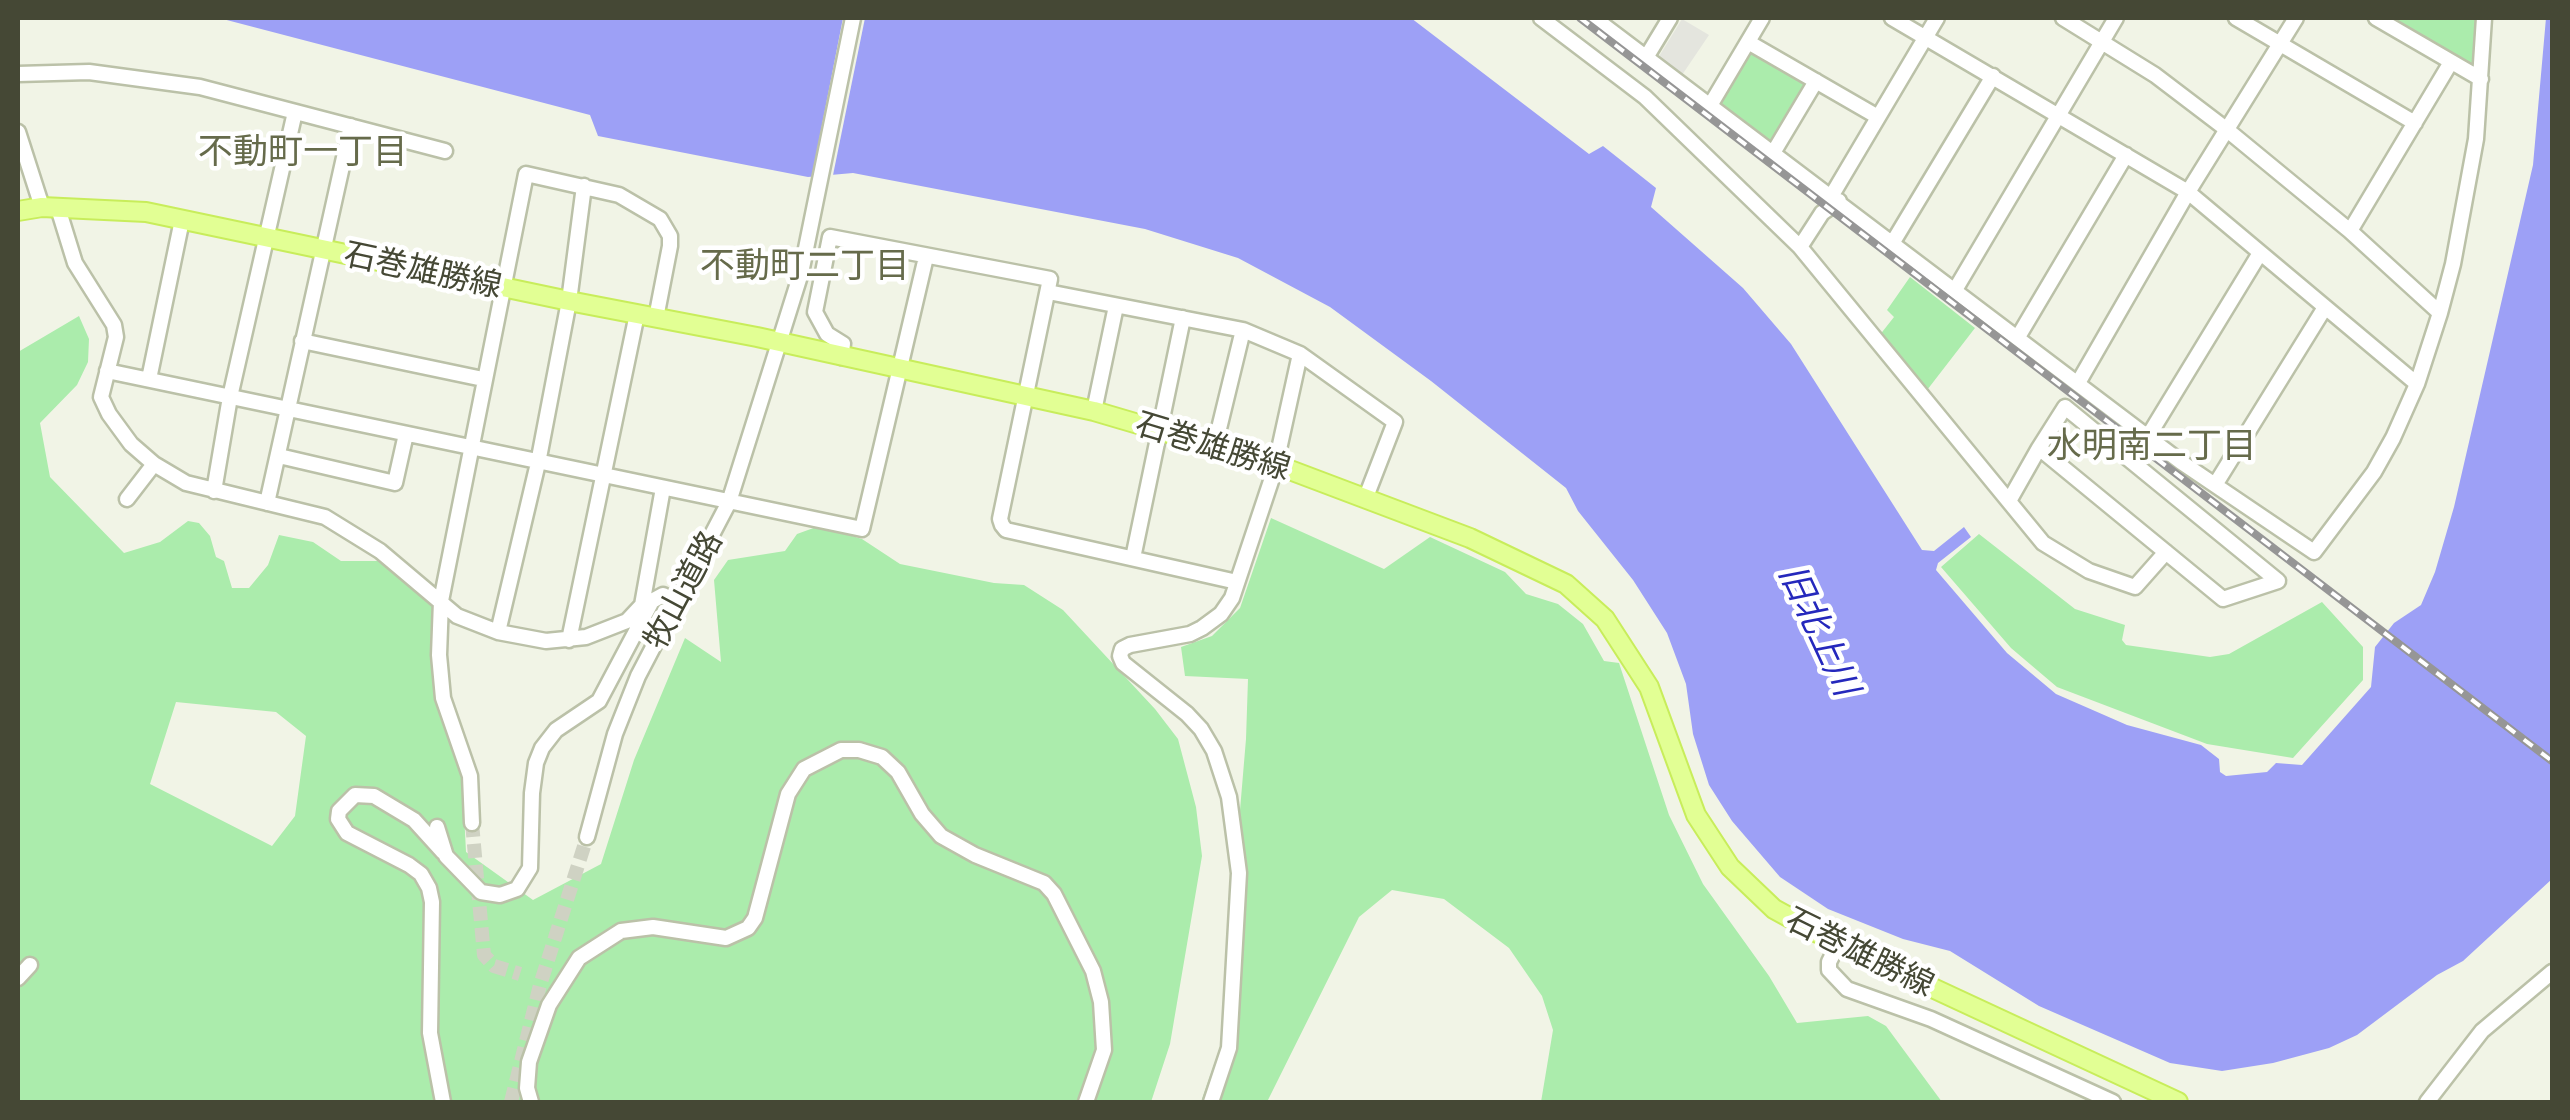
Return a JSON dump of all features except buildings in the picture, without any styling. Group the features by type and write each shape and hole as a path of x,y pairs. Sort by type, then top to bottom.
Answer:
{"main road":[{"name":"石巻雄勝線","path":"18,211 50,207 123,209 780,342 1159,428 1366,496 1517,559 1566,584 1588,601 1640,670 1658,706 1696,816 1730,867 1774,909 1838,944 2178,1102"}],"street":[{"name":"牧山道路","path":"588,837 615,734 638,676 729,502 801,273 853,18"},
{"path":"1541,18 1645,97 1800,247 2043,543 2088,571 2135,587 2166,552"},
{"path":"1594,18 2215,485 2314,552 2374,472 2393,438 2440,313 2476,139 2484,18"},
{"path":"1647,56 1670,18"},
{"path":"1711,104 1762,18"},
{"path":"1892,18 2188,192 2416,384"},
{"path":"1800,247 1836,198 1878,117 1937,18"},
{"path":"2063,18 2155,74 2226,129 2350,231 2440,313"},
{"path":"1955,290 2116,18"},
{"path":"2236,18 2415,123"},
{"path":"2078,383 2188,192 2296,18"},
{"path":"2376,18 2480,80"},
{"path":"1748,42 1878,117"},
{"path":"2350,231 2451,62"},
{"path":"18,74 90,72 200,86 445,150"},
{"path":"1893,242 1993,76"},
{"path":"1774,154 1816,81"},
{"path":"214,492 264,237 295,112"},
{"path":"267,504 350,126"},
{"path":"18,132 74,263 114,325 116,336 101,397 103,404 130,444 186,483 325,517 380,551 458,616 498,632 546,641 569,640 627,621 642,605 663,488"},
{"path":"2018,337 2126,155"},
{"path":"472,823 470,776 443,698 439,655 441,601 526,174 619,195 666,225 670,246 646,316 603,475 569,640"},
{"path":"498,632 538,462 569,301 584,186"},
{"path":"150,379 182,220"},
{"path":"841,357 843,344 827,334 815,312 830,237 1050,278 1002,524 1006,530 1237,582"},
{"path":"2149,435 2260,254"},
{"path":"107,371 862,528 926,256"},
{"path":"1048,292 1243,330 1300,354 1396,422 1366,496"},
{"path":"1094,411 1116,306"},
{"path":"2215,485 2324,308"},
{"path":"1133,558 1184,318"},
{"path":"1215,445 1243,330"},
{"path":"302,341 483,380"},
{"path":"1211,1102 1228,1048 1237,912 1239,872 1229,797 1214,751 1201,729 1120,656 1130,645 1190,634 1202,628 1232,598 1274,464 1300,354"},
{"path":"2009,501 2039,448 2064,407 2278,581 2223,599 2039,448"},
{"path":"279,456 394,483 406,434"},
{"path":"127,499 154,464"},
{"path":"443,1102 430,1033 429,888 421,874 409,865 347,833 338,819 339,812 356,794 374,796 414,820 481,892 508,894 524,882 530,868 532,792 542,748 556,730 599,701 652,601 663,595 678,603"},
{"path":"530,1102 528,1062 550,1005 578,958 621,931 653,927 726,938 748,928 755,918 788,794 804,769 840,750 859,750 882,757 898,772 922,814 941,836 974,855 1044,883 1054,894 1093,971 1101,1002 1104,1050 1086,1102"},
{"path":"438,827 446,856"},
{"path":"1838,944 1829,970 1846,989 1931,1018 2113,1102"},
{"path":"18,978 30,965"},
{"path":"2427,1102 2482,1030 2552,972"}],"green space":[{"path":"2388,18 2480,18 2476,71"},
{"path":"1752,46 1810,83 1774,145 1717,104"},
{"path":"1910,277 1975,328 1924,394 1879,336 1894,317 1887,310"},
{"path":"79,316 89,339 88,362 77,385 40,423 50,477 124,553 160,542 188,521 199,523 210,536 216,557 224,561 232,588 249,588 268,565 279,535 313,542 341,561 378,561 434,606 433,671 440,717 462,773 466,852 533,900 601,864 634,760 685,638 721,662 714,580 728,560 785,551 797,534 819,526 862,539 900,564 994,583 1024,585 1063,610 1178,739 1196,807 1202,856 1170,1044 1151,1102 18,1102 18,352","holes":["176,702 276,712 306,736 295,816 272,846 150,784"]},
{"path":"1271,518 1384,569 1430,537 1505,572 1526,594 1558,604 1583,624 1604,661 1619,663 1669,815 1703,884 1769,976 1797,1023 1868,1016 1886,1026 1942,1102 1541,1102 1553,1030 1542,996 1509,948 1444,899 1392,890 1359,917 1267,1102 1201,1102 1220,1047 1248,679 1185,676 1181,647 1212,636 1240,608"},
{"path":"1979,534 2075,609 2125,625 2122,640 2126,645 2210,657 2229,654 2322,602 2363,647 2363,680 2293,758 2207,744 2057,687 2011,648 1941,567"}],"shaded area":[{"path":"1682,19 1709,35 1682,75 1658,58"}],"water":[{"name":"旧北上川","path":"219,18 1411,18 1589,154 1603,146 1656,188 1651,207 1743,288 1791,344 1922,550 1934,551 1964,527 1971,537 1938,563 1936,570 2007,653 2056,694 2127,725 2201,745 2219,759 2220,772 2226,776 2267,772 2276,763 2302,765 2371,687 2375,647 2394,623 2421,605 2454,507 2533,165 2546,18 2552,18 2552,879 2463,961 2437,975 2357,1035 2329,1048 2273,1063 2222,1071 2170,1063 2039,1006 1950,951 1903,939 1828,909 1780,877 1732,821 1709,785 1693,734 1686,684 1667,633 1633,580 1578,511 1566,488 1330,307 1238,258 1145,229 853,173 808,177 598,136 590,115"}],"pier":[{"path":"843,18 865,18 832,180 811,181"}],"tunnel":[{"path":"472,823 484,955 494,966 520,974"},
{"path":"511,1102 540,985 587,837"}],"railway":[{"path":"1580,18 2552,761"}],"district":[{"name":"不動町一丁目","path":"303,151"},
{"name":"不動町二丁目","path":"805,265"},
{"name":"水明南二丁目","path":"2152,445"}]}
